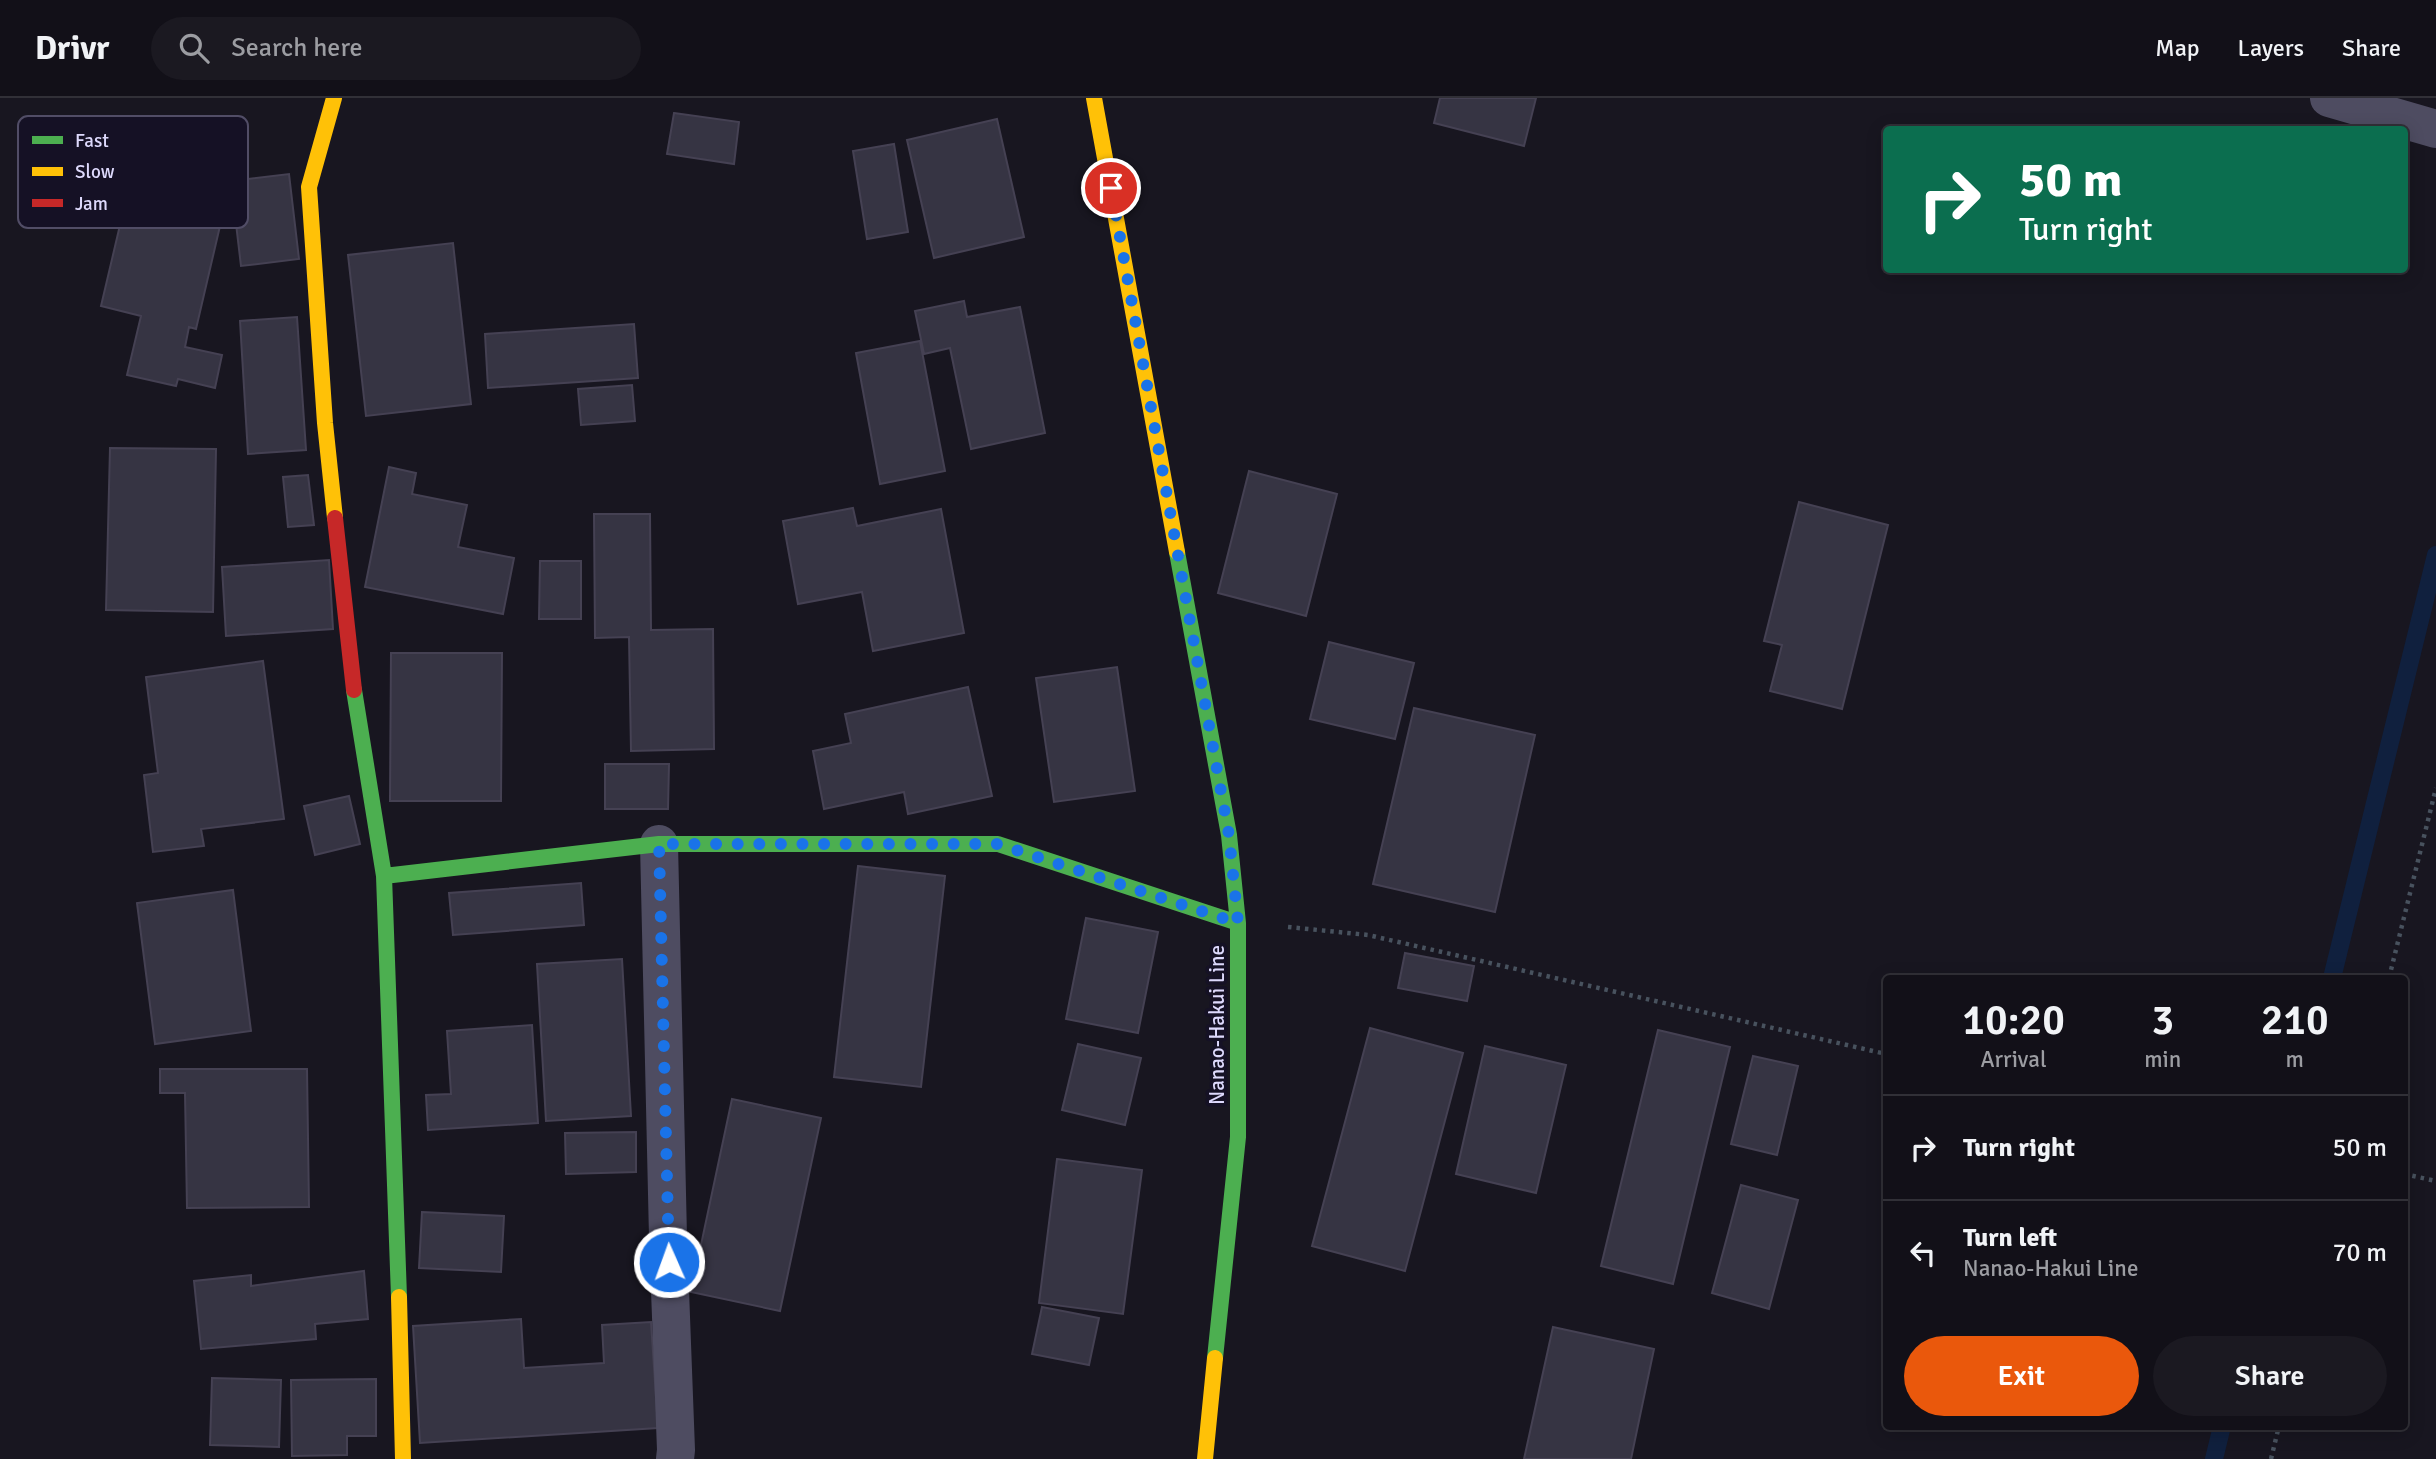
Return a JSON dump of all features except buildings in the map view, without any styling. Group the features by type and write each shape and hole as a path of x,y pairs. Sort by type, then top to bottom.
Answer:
{"street":[{"path":"334,98 309,187 325,423 355,698 384,876 403,1459"},
{"name":"Nanao-Hakui Line","path":"1094,98 1229,835 1238,923 1238,1137 1205,1459"},
{"path":"2329,98 2436,129"},
{"path":"384,876 659,844 998,844 1238,923"},
{"path":"659,844 668,1237 677,1450 675,1459"}],"path":[{"path":"2390,975 2436,788"},
{"path":"1238,923 1368,935 1883,1053"},
{"path":"2408,1175 2436,1181"},
{"path":"2271,1459 2278,1430"}],"waterway":[{"path":"2333,975 2436,555"},
{"path":"2214,1459 2221,1430"}],"traffic: fast":[{"path":"1177,552 1229,835 1238,923 1238,1137 1215,1358"},
{"path":"354,690 384,876 399,1297"},
{"path":"384,876 659,844 998,844 1238,923"}],"traffic: slow":[{"path":"334,98 309,187 325,423 335,518"},
{"path":"1094,98 1177,552"},
{"path":"399,1297 403,1459"},
{"path":"1205,1459 1215,1358"}],"traffic: jam":[{"path":"335,518 354,690"}],"route":[{"path":"669,1262 659,844 998,844 1238,923 1229,835 1111,188"}]}
